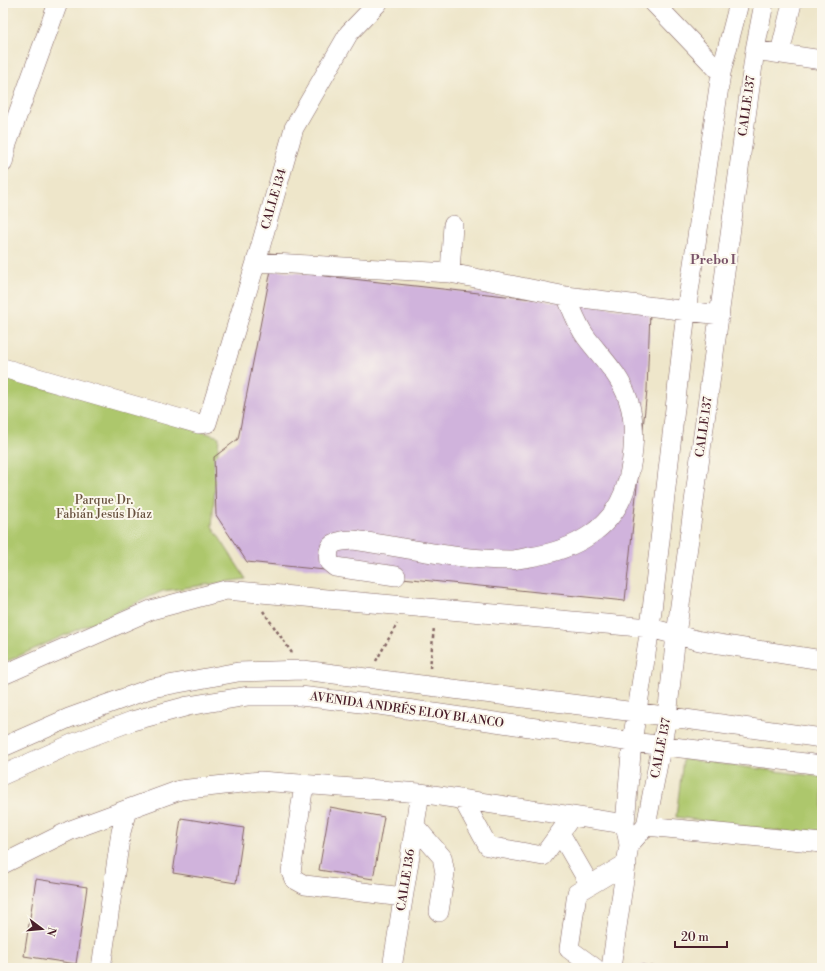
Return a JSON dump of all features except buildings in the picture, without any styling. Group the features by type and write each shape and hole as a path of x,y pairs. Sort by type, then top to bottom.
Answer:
{"street":[{"path":"3,163 7,144 58,3"},
{"name":"CALLE 134","path":"3,368 199,424 206,423 210,415 256,262 294,128 349,33 378,3"},
{"path":"654,3 721,73"},
{"path":"611,968 628,854 624,824 632,742 650,628 686,312 721,73 739,3"},
{"name":"CALLE 137","path":"628,854 646,826 667,717 676,635 755,50 764,3"},
{"path":"780,54 792,3"},
{"path":"755,50 822,60"},
{"path":"450,274 453,225"},
{"path":"256,262 450,274 566,296 720,315"},
{"path":"396,576 335,567 329,562 328,554 332,544 339,540 353,540 461,556 510,560 549,554 588,538 610,518 625,492 632,464 634,431 628,400 618,379 585,336 566,296"},
{"path":"3,675 151,610 226,590 650,628 700,641 822,660"},
{"path":"3,747 69,718 152,688 238,672 303,670 636,712 822,738"},
{"name":"AVENIDA ANDRÉS ELOY BLANCO","path":"3,775 74,743 132,721 188,706 248,696 300,696 379,705 632,742 822,765"},
{"path":"3,864 71,830 180,790 260,780 420,793 624,824"},
{"path":"304,784 291,872 294,879 305,884 403,898"},
{"name":"CALLE 136","path":"392,968 420,793"},
{"path":"464,800 489,847 544,856 572,816"},
{"path":"102,968 121,832 127,810"},
{"path":"415,826 442,857 445,873 439,912"},
{"path":"646,826 822,843"},
{"path":"560,833 590,885"},
{"path":"595,968 569,949 577,893 590,885 628,854"}],"path":[{"path":"251,592 303,670"},
{"path":"366,678 407,606"},
{"path":"429,685 435,609"}],"green space":[{"name":"Parque Dr. Fabián Jesús Díaz","path":"3,378 124,407 219,437 212,526 246,579 163,591 3,663"},
{"path":"683,759 822,777 822,837 676,817"}],"district":[{"name":"Prebo I","path":"713,260"}]}
